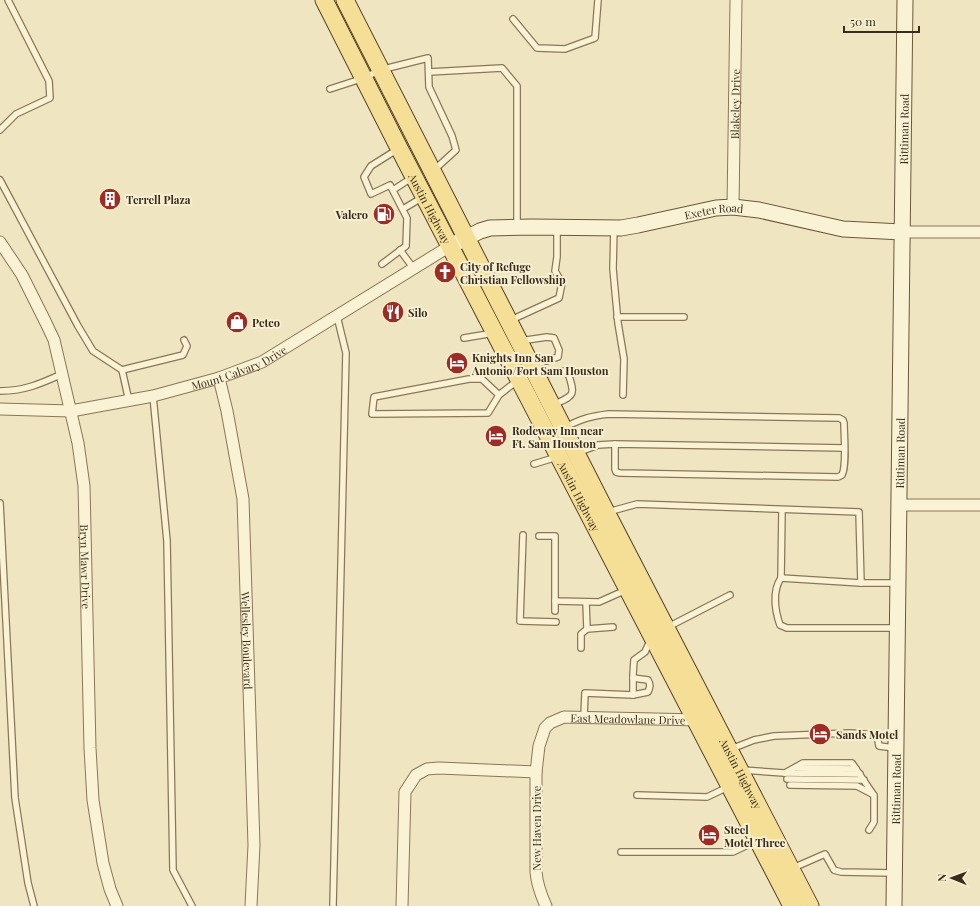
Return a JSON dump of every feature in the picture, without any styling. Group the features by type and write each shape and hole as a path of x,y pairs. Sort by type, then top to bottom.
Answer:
{"main road":[{"name":"Austin Highway","path":"324,0 628,589 659,631 714,721 810,906"},
{"name":"Austin Highway","path":"345,0 577,453 606,512 659,631 696,720 792,906"}],"street":[{"name":"Blakeley Drive","path":"733,207 736,0"},
{"name":"Rittiman Road","path":"894,906 905,0"},
{"name":"Exeter Road","path":"450,246 466,237 490,228 614,228 638,226 716,208 733,207 759,210 843,229 902,232 980,232"},
{"name":"Bryn Mawr Drive","path":"0,242 22,275 54,340 78,443 84,486 90,748 93,800 103,863 110,889 117,906"},
{"name":"Mount Calvary Drive","path":"0,409 71,411 153,396 219,378 262,362 450,246"},
{"name":"Wellesley Boulevard","path":"219,378 227,411 243,499 254,844 252,906"},
{"path":"899,505 980,506"},
{"name":"East Meadowlane Drive","path":"536,772 539,746 545,728 550,723 564,717 714,721"},
{"path":"402,906 404,792 416,775 428,769 439,768 536,772"},
{"name":"New Haven Drive","path":"536,772 536,872 542,897 546,906"}],"lane":[{"path":"0,130 16,114 50,98 49,81 8,0"},
{"path":"513,19 537,48 565,49 595,38 598,0"},
{"path":"330,89 364,78 380,70 428,58 429,87 452,136 456,150 432,172"},
{"path":"429,72 502,68 517,86 517,228"},
{"path":"382,264 406,246 407,218 390,185 371,194 364,177 371,166 400,148"},
{"path":"393,190 414,176"},
{"path":"0,180 78,326 93,351 122,370 129,400"},
{"path":"403,209 425,196"},
{"path":"509,321 559,298 562,283 555,270 558,257 557,228"},
{"path":"614,228 613,269 617,317 624,359 623,395"},
{"path":"400,250 414,268"},
{"path":"333,906 346,353 337,316"},
{"path":"617,317 684,317"},
{"path":"464,338 496,333"},
{"path":"520,341 547,336 554,338 559,350 558,357 534,370"},
{"path":"122,370 183,354 187,346 184,340"},
{"path":"534,370 563,371 568,373 573,387 573,393 571,396 552,406"},
{"path":"0,391 12,391 36,386 62,374"},
{"path":"499,395 482,379 469,379 374,397 372,414 488,414 499,395 520,379"},
{"path":"153,396 167,541 173,870 192,906"},
{"path":"564,428 581,419 609,414 839,418 843,420 844,423 844,471 842,475 838,476 620,473 616,472 615,469 615,444"},
{"path":"577,453 598,445 615,444 844,448"},
{"path":"534,464 560,456"},
{"path":"0,503 15,798 28,883 34,906"},
{"path":"606,512 637,504 858,512 861,583"},
{"path":"782,510 781,578 777,583 776,593 776,615 780,625 787,628 898,628"},
{"path":"523,535 520,621 556,622"},
{"path":"539,536 555,536 555,611"},
{"path":"781,578 898,584"},
{"path":"555,602 599,602 628,589"},
{"path":"633,695 634,660 645,652 659,631 730,595"},
{"path":"586,602 587,629"},
{"path":"581,648 581,634 587,629 613,627"},
{"path":"584,717 585,693 633,695 648,692 650,684 648,680 633,678"},
{"path":"729,750 754,740 774,736 842,734 877,735 879,746 896,748"},
{"path":"784,773 803,763 852,763 874,795 874,822 869,830"},
{"path":"740,770 784,773 858,772"},
{"path":"864,780 789,782 857,786 874,795"},
{"path":"637,795 707,797 730,786"},
{"path":"621,852 733,852 758,840"},
{"path":"791,869 825,854 834,870 841,872 895,873"}],"place":[{"name":"Terrell Plaza","path":"110,199"},
{"name":"Valero","path":"384,214"},
{"name":"City of Refuge Christian Fellowship","path":"445,272"},
{"name":"Silo","path":"393,312"},
{"name":"Petco","path":"237,322"},
{"name":"Knights Inn San Antonio/Fort Sam Houston","path":"457,363"},
{"name":"Rodeway Inn near Ft. Sam Houston","path":"496,436"},
{"name":"Sands Motel","path":"820,734"},
{"name":"Steel Motel Three","path":"709,835"}]}
